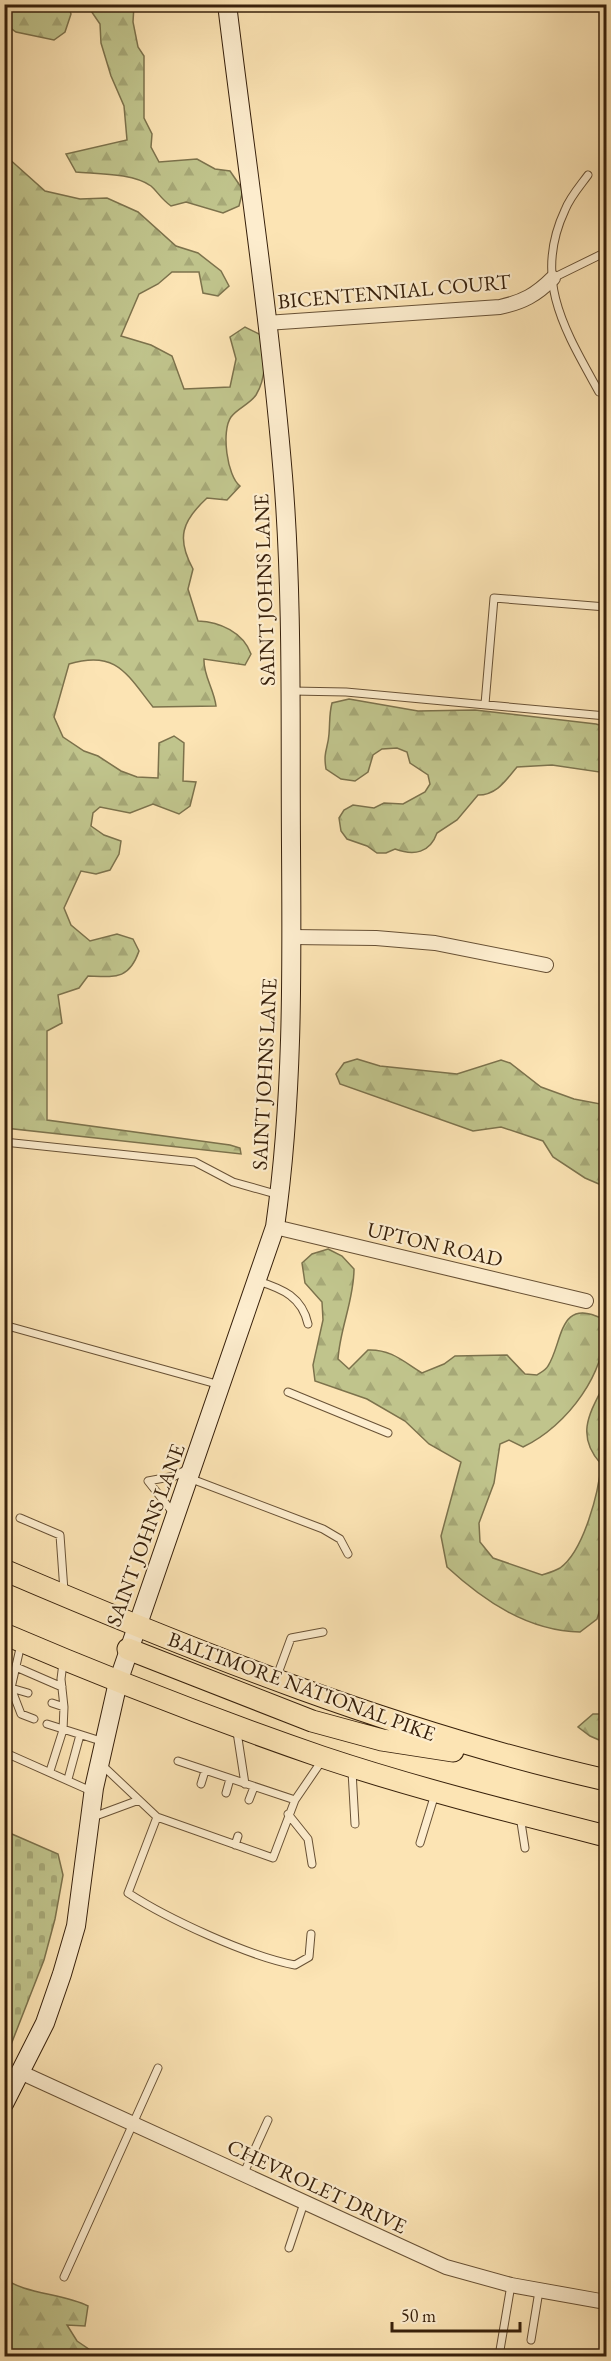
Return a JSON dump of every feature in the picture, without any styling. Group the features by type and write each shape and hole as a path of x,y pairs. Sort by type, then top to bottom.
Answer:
{"main road":[{"name":"BALTIMORE NATIONAL PIKE","path":"4,1570 136,1626 370,1714 525,1762 606,1780"},
{"path":"13,1638 118,1682 324,1757 519,1814 606,1836"},
{"path":"128,1649 312,1721 382,1740 525,1762"}],"street":[{"name":"SAINT JOHNS LANE","path":"4,2104 22,2073 45,2023 63,1974 76,1926 94,1792 118,1682 257,1281 274,1227 279,1195 289,1100 291,937 290,691 283,479 227,4"},
{"name":"BICENTENNIAL COURT","path":"266,323 500,307 519,303 537,295 553,278"},
{"path":"291,937 376,938 435,943 546,965"},
{"name":"UPTON ROAD","path":"274,1227 586,1302"},
{"name":"CHEVROLET DRIVE","path":"22,2073 446,2267 511,2285 606,2302"}],"lane":[{"path":"588,175 565,209 554,240 553,278 556,307 562,324 599,392"},
{"path":"553,278 606,252"},
{"path":"485,704 494,598 606,607"},
{"path":"290,691 346,692 606,716"},
{"path":"4,1142 195,1162 233,1182 279,1195"},
{"path":"257,1281 285,1289 305,1308 308,1324"},
{"path":"4,1325 222,1386"},
{"path":"288,1392 388,1433"},
{"path":"176,1515 148,1481 191,1472 323,1529 340,1539 348,1554"},
{"path":"20,1518 60,1535 65,1596"},
{"path":"276,1680 291,1638 323,1632"},
{"path":"13,1638 15,1667 11,1688 21,1714 34,1719"},
{"path":"50,1771 63,1730 64,1659"},
{"path":"15,1667 62,1687"},
{"path":"11,1688 28,1693"},
{"path":"52,1703 64,1707"},
{"path":"47,1724 104,1742"},
{"path":"236,1726 245,1784"},
{"path":"68,1779 80,1735"},
{"path":"8,1754 94,1792"},
{"path":"99,1764 157,1817 189,1824 212,1836 273,1858 295,1800 324,1757"},
{"path":"178,1761 295,1800"},
{"path":"352,1766 355,1824"},
{"path":"201,1784 205,1771"},
{"path":"226,1793 231,1779"},
{"path":"249,1800 254,1787"},
{"path":"420,1843 436,1790"},
{"path":"91,1818 116,1806 139,1800"},
{"path":"288,1814 308,1839 312,1864"},
{"path":"519,1814 525,1848"},
{"path":"157,1817 128,1893 150,1907 244,1949 296,1965 309,1957 311,1934"},
{"path":"212,1836 215,1828"},
{"path":"235,1845 238,1836"},
{"path":"64,2277 158,2068"},
{"path":"243,2175 268,2120"},
{"path":"289,2248 304,2203"},
{"path":"498,2356 511,2285"},
{"path":"531,2340 539,2291"}],"green space":[{"path":"5,4 68,5 71,14 65,32 54,40 16,32 5,24"},
{"path":"87,5 134,5 133,22 138,47 144,56 144,118 152,134 151,147 159,162 197,159 215,169 230,171 243,190 239,206 223,213 186,202 171,206 144,182 115,175 76,172 66,154 127,140 124,106 111,76 101,43 100,24"},
{"path":"4,130 7,157 45,191 80,199 107,198 138,212 176,246 198,253 221,271 229,286 218,296 203,293 199,272 172,272 158,284 139,294 121,336 151,345 172,356 184,389 230,387 236,359 230,337 245,327 263,336 264,366 260,388 253,398 231,417 226,432 229,463 235,481 240,486 227,500 207,498 187,522 183,539 184,548 193,569 188,589 198,621 214,623 237,634 251,654 245,665 204,659 205,671 216,706 153,707 127,675 109,662 85,660 69,664 54,717 63,737 121,771 137,777 158,778 159,743 174,736 184,743 183,781 196,782 190,806 179,814 153,804 130,813 100,807 93,813 91,826 104,835 121,841 119,854 110,870 96,874 81,871 64,908 71,925 90,941 117,934 133,939 139,951 126,972 106,977 88,976 79,988 58,995 62,1023 47,1031 47,1120 230,1145 240,1148 241,1154 5,1128"},
{"path":"349,699 418,711 475,710 596,724 606,727 606,773 552,765 517,767 496,790 478,795 457,820 437,833 426,849 409,852 395,849 386,853 377,853 367,846 347,839 341,831 339,818 344,810 353,805 374,808 384,803 403,804 425,792 430,784 428,775 410,763 407,752 397,748 382,749 373,755 368,772 355,781 341,779 326,769 325,754 332,703"},
{"path":"357,1059 380,1066 457,1074 501,1060 510,1063 541,1087 574,1099 606,1105 606,1187 585,1178 553,1157 543,1141 501,1127 473,1131 340,1084 336,1074 344,1063"},
{"path":"328,1249 342,1256 354,1269 352,1292 338,1359 349,1369 368,1350 376,1350 397,1357 422,1373 444,1364 455,1356 507,1355 525,1374 537,1375 548,1366 564,1325 570,1318 578,1313 588,1313 603,1319 604,1338 593,1377 569,1411 555,1426 523,1447 509,1440 500,1444 494,1483 479,1523 480,1542 493,1558 542,1575 560,1568 569,1560 589,1520 597,1489 601,1464 588,1443 587,1432 595,1402 606,1381 606,1600 602,1603 597,1619 580,1632 542,1626 508,1612 461,1580 447,1567 441,1536 461,1462 429,1444 405,1421 367,1399 315,1381 313,1365 323,1320 322,1302 305,1283 302,1263 312,1254"},
{"path":"593,1714 606,1714 606,1743 590,1736 578,1727"},
{"path":"5,1831 58,1854 63,1875 44,1960 5,2060"},
{"path":"5,2278 21,2287 88,2306 85,2326 67,2325 77,2341 99,2356 5,2356"}]}
